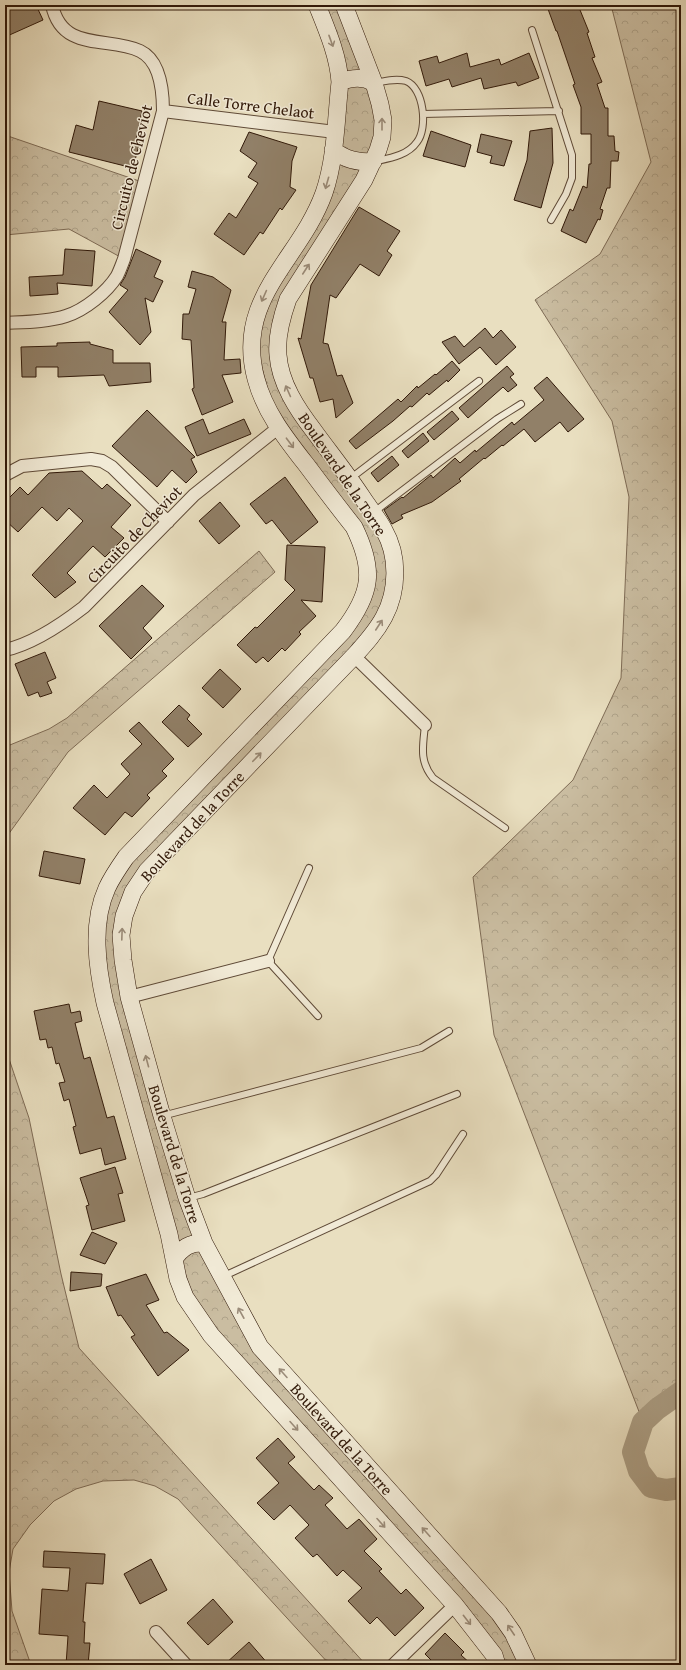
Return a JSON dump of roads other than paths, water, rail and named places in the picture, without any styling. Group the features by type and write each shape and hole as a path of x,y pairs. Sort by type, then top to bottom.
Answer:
{"street":[{"name":"Circuito de Cheviot","path":"5,323 47,320 68,315 85,306 103,292 116,276 124,259 164,111 160,79 152,62 141,51 88,42 72,34 61,24 52,5"},
{"name":"Boulevard de la Torre","path":"317,5 336,55 340,82 329,175 317,209 269,286 258,311 253,334 252,356 256,380 265,403 278,428 354,527 362,545 368,572 366,591 358,612 343,631 126,857 106,889 101,907 97,933 99,977 169,1234 178,1279 185,1297 211,1335 455,1605 494,1655 497,1665"},
{"name":"Boulevard de la Torre","path":"344,5 374,83 383,120 382,137 373,162 364,180 288,299 282,316 278,341 278,355 281,375 304,418 350,479 385,530 391,545 395,564 395,584 385,616 373,634 354,656 147,871 133,892 124,916 121,935 123,960 129,997 162,1116 187,1198 204,1243 260,1347 499,1613 513,1633 528,1665"},
{"path":"340,82 363,78 374,83"},
{"name":"Calle Torre Chelaot","path":"164,111 335,132"},
{"path":"333,150 343,157 355,161 373,162"},
{"name":"Circuito de Cheviot","path":"5,650 25,644 64,623 84,607 205,485 278,428"},
{"path":"5,475 22,466 91,459 102,461 112,467 168,522"},
{"path":"354,656 425,725"},
{"path":"129,997 268,961"},
{"path":"174,1259 186,1246 195,1242 204,1243"},
{"path":"240,1366 247,1365 256,1358 260,1347"},
{"path":"393,1665 455,1605"},
{"path":"156,1632 186,1665"}],"lane":[{"path":"532,30 570,145 573,166 572,178 566,194 551,220"},
{"path":"373,162 393,157 409,150 417,142 421,135 423,114 418,94 412,86 405,81 394,80 374,83"},
{"path":"423,114 559,111"},
{"path":"350,479 479,381"},
{"path":"373,513 483,430 521,404"},
{"path":"425,725 423,761 427,771 433,778 505,828"},
{"path":"309,868 268,961 318,1016"},
{"path":"162,1116 421,1048 449,1031"},
{"path":"187,1198 202,1194 457,1094"},
{"path":"222,1277 430,1181 436,1175 463,1134"}],"waterway":[{"path":"681,1392 657,1409 643,1422 633,1452 639,1471 651,1487 666,1490 681,1488"}]}
